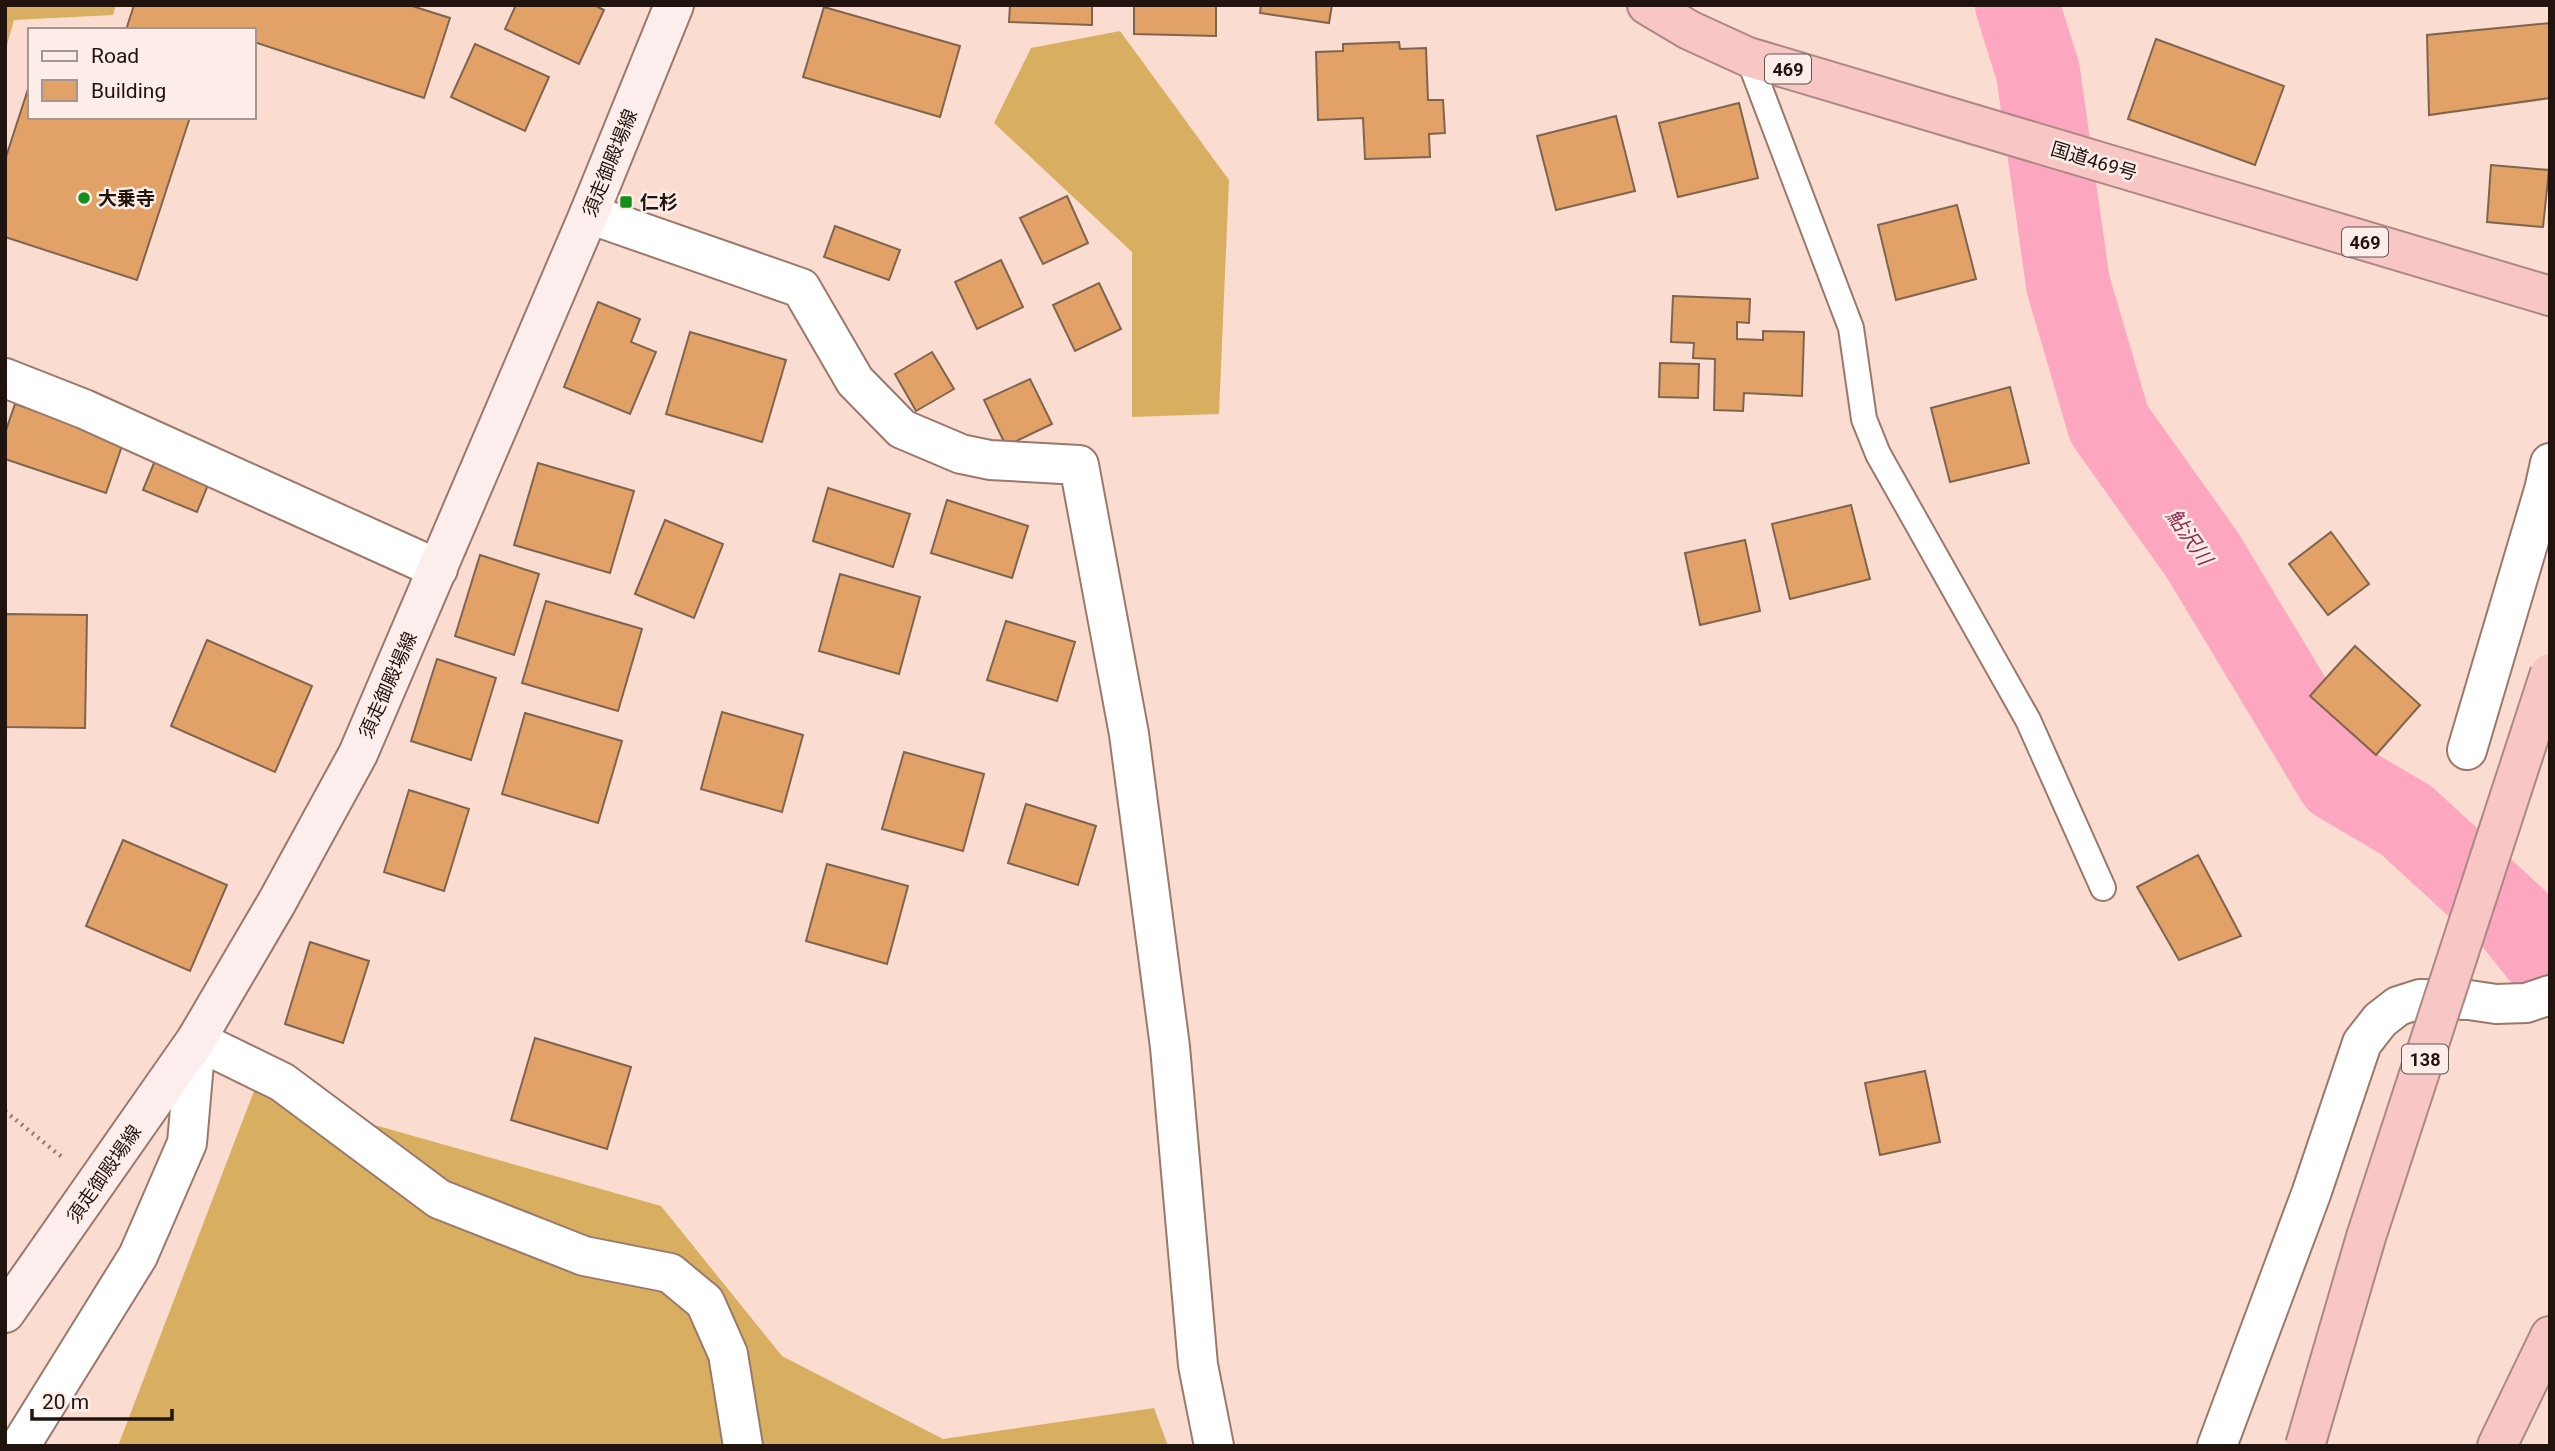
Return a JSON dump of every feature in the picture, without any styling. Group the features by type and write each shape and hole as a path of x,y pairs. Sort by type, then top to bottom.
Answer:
{"highway":[{"name":"国道469号","path":"1647,5 1689,30 1748,57 2550,296"},
{"name":"138","path":"2305,1446 2366,1237 2550,673"},
{"path":"2497,1446 2550,1336"}],"main road":[{"name":"須走御殿場線","path":"5,1313 196,1040 277,902 358,754 589,214 674,5"}],"street":[{"path":"589,214 802,288 855,381 902,429 961,454 990,460 1079,465 1129,734 1170,1047 1198,1365 1214,1446"},
{"path":"5,378 96,415 438,569"},
{"path":"2467,750 2548,482"},
{"path":"2219,1445 2306,1207 2362,1043 2380,1020 2398,1006 2420,999 2469,1000 2496,1004 2526,1003 2547,997"},
{"path":"20,1446 138,1256 187,1143 196,1040 282,1082 439,1199 584,1256 670,1273 705,1302 727,1354 743,1446"}],"lane":[{"path":"1748,57 1851,328 1864,419 1878,454 2028,720 2103,888"}],"path":[{"path":"5,1111 97,1185"}],"shaded area":[{"path":"5,5 116,5 113,15 14,20 5,52"},
{"path":"1120,31 1229,180 1219,414 1132,417 1132,252 994,123 1031,48"},
{"path":"254,1091 661,1206 782,1356 943,1439 1154,1408 1168,1446 118,1446"}],"building":[{"path":"134,5 409,5 450,18 424,98 256,43 256,28 127,28"},
{"path":"516,5 594,5 604,10 579,64 505,29"},
{"path":"1010,5 1092,5 1092,25 1009,22"},
{"path":"1134,5 1216,5 1216,36 1134,34"},
{"path":"1261,5 1332,5 1329,23 1260,13"},
{"path":"824,7 960,46 940,117 803,77"},
{"path":"2550,23 2550,98 2429,115 2427,35"},
{"path":"2156,39 2284,86 2255,165 2128,119"},
{"path":"1399,42 1400,49 1426,48 1428,100 1443,100 1445,133 1429,134 1430,157 1365,159 1363,118 1318,120 1316,52 1343,51 1343,44"},
{"path":"475,44 549,77 525,131 451,97"},
{"name":"大乗寺","path":"28,89 28,119 189,119 137,280 5,237 5,160"},
{"path":"1739,103 1758,178 1678,197 1659,123"},
{"path":"1616,116 1635,191 1556,210 1537,136"},
{"path":"2491,165 2549,170 2543,227 2487,222"},
{"path":"1067,196 1088,243 1043,264 1020,218"},
{"path":"1957,205 1976,279 1896,300 1878,225"},
{"path":"835,226 900,250 889,280 824,257"},
{"path":"1001,260 1023,307 977,329 955,282"},
{"path":"1099,283 1121,329 1075,351 1053,305"},
{"path":"1673,296 1750,299 1749,323 1737,322 1737,339 1763,340 1763,331 1804,332 1802,396 1744,393 1743,411 1714,410 1715,359 1693,358 1694,343 1671,342"},
{"path":"598,302 640,319 631,342 656,352 630,414 564,387"},
{"path":"690,332 786,360 762,442 666,414"},
{"path":"932,352 954,389 916,411 895,374"},
{"path":"1660,363 1699,364 1698,398 1659,397"},
{"path":"1030,379 1052,424 1006,446 984,400"},
{"path":"2010,387 2029,463 1950,482 1931,408"},
{"path":"15,404 124,440 106,493 5,459 5,433"},
{"path":"156,458 210,480 197,512 143,490"},
{"path":"538,463 634,491 610,573 514,545"},
{"path":"828,488 910,514 893,567 813,541"},
{"path":"947,500 1028,526 1012,578 931,553"},
{"path":"1851,505 1870,579 1790,599 1772,524"},
{"path":"665,520 723,544 694,618 635,594"},
{"path":"2331,532 2369,584 2328,615 2289,564"},
{"path":"1745,540 1760,611 1700,625 1685,553"},
{"path":"480,555 539,574 514,655 455,636"},
{"path":"840,574 920,597 899,674 819,651"},
{"path":"546,601 642,629 618,711 522,683"},
{"path":"5,614 87,615 85,728 5,727"},
{"path":"1006,621 1075,642 1057,701 987,680"},
{"path":"207,640 312,686 275,772 171,726"},
{"path":"2355,646 2420,705 2376,755 2310,696"},
{"path":"437,659 496,678 471,760 411,741"},
{"path":"722,712 803,735 782,812 701,789"},
{"path":"525,713 622,741 598,823 502,794"},
{"path":"904,752 984,774 963,851 882,829"},
{"path":"409,790 469,809 444,891 384,872"},
{"path":"1026,804 1096,826 1078,885 1008,863"},
{"path":"123,840 227,885 190,971 86,926"},
{"path":"2198,855 2241,936 2179,960 2137,887"},
{"path":"827,864 908,886 887,964 806,941"},
{"path":"310,942 369,961 343,1043 285,1024"},
{"path":"535,1038 631,1067 607,1149 511,1120"},
{"path":"1925,1071 1940,1142 1880,1155 1865,1083"}],"waterway":[{"name":"鮎沢川","path":"2017,5 2038,72 2068,284 2109,424 2203,556 2338,780 2406,820 2515,920 2550,964"}],"place":[{"name":"大乗寺","path":"84,198"},
{"name":"仁杉","path":"626,202"}]}
